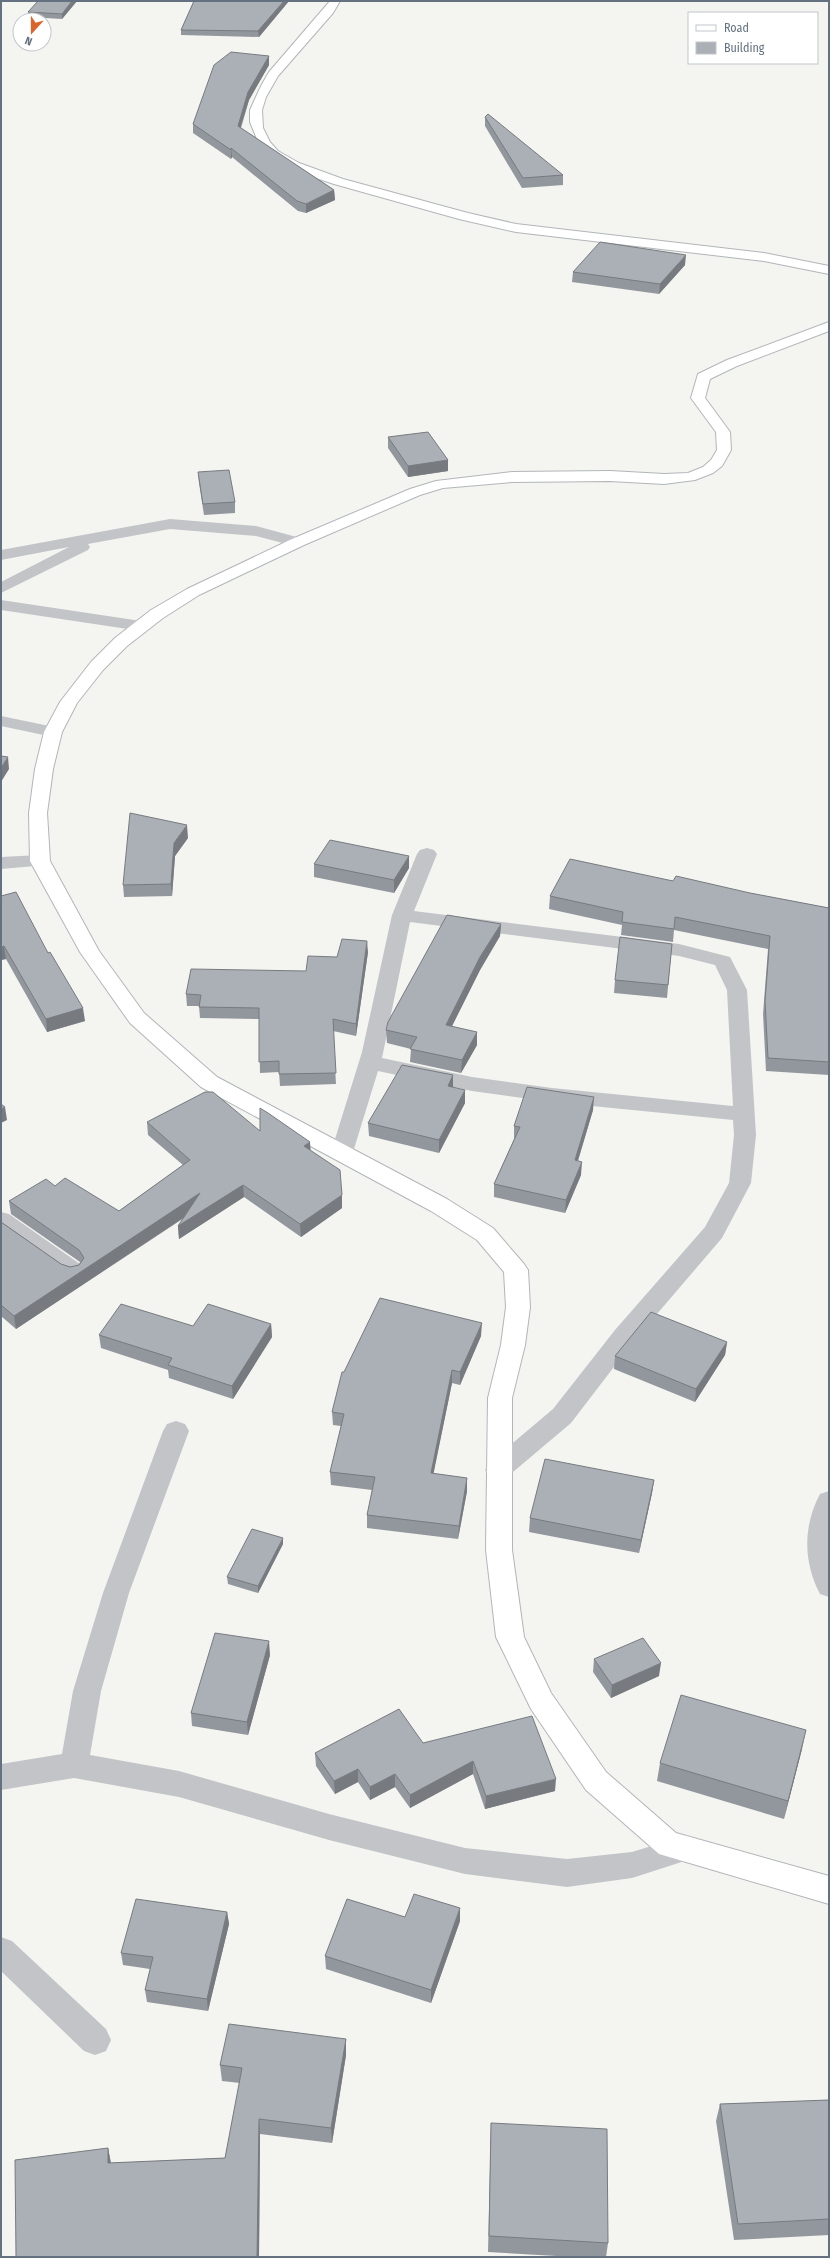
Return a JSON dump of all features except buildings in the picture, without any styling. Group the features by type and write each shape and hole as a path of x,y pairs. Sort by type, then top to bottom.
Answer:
{"main road":[{"path":"336,1 270,77 262,93 256,112 257,127 261,137 274,154 300,168 442,211 493,223 554,232 764,256 829,270"},
{"path":"829,326 732,363 703,376 698,398 723,432 724,450 717,463 708,470 690,477 664,479 610,476 512,477 441,484 415,492 298,542 193,592 157,614 121,642 97,666 69,702 53,732 44,769 38,814 40,861 90,952 137,1018 209,1082 439,1205 485,1234 516,1270 518,1307 513,1345 500,1398 498,1470 499,1550 510,1637 541,1701 596,1781 669,1845 687,1848 829,1890"}],"street":[{"path":"1,555 170,524 256,531 298,542"},
{"path":"1,588 105,536"},
{"path":"1,605 141,626"},
{"path":"1,721 53,732"},
{"path":"342,1152 370,1063 402,915 427,854"},
{"path":"1,863 40,861"},
{"path":"402,915 679,950 722,961 737,990 745,1135 740,1183 714,1232 624,1336 562,1416 498,1470"},
{"path":"370,1063 472,1084 552,1095 744,1114"},
{"path":"1,1220 72,1270"},
{"path":"74,1765 87,1691 116,1593 176,1431"},
{"path":"829,1501 822,1516 819,1548 825,1578 829,1586"},
{"path":"1,1777 74,1765 179,1784 329,1827 464,1861 567,1873 632,1865 687,1848"},
{"path":"1,1951 95,2040"}]}
